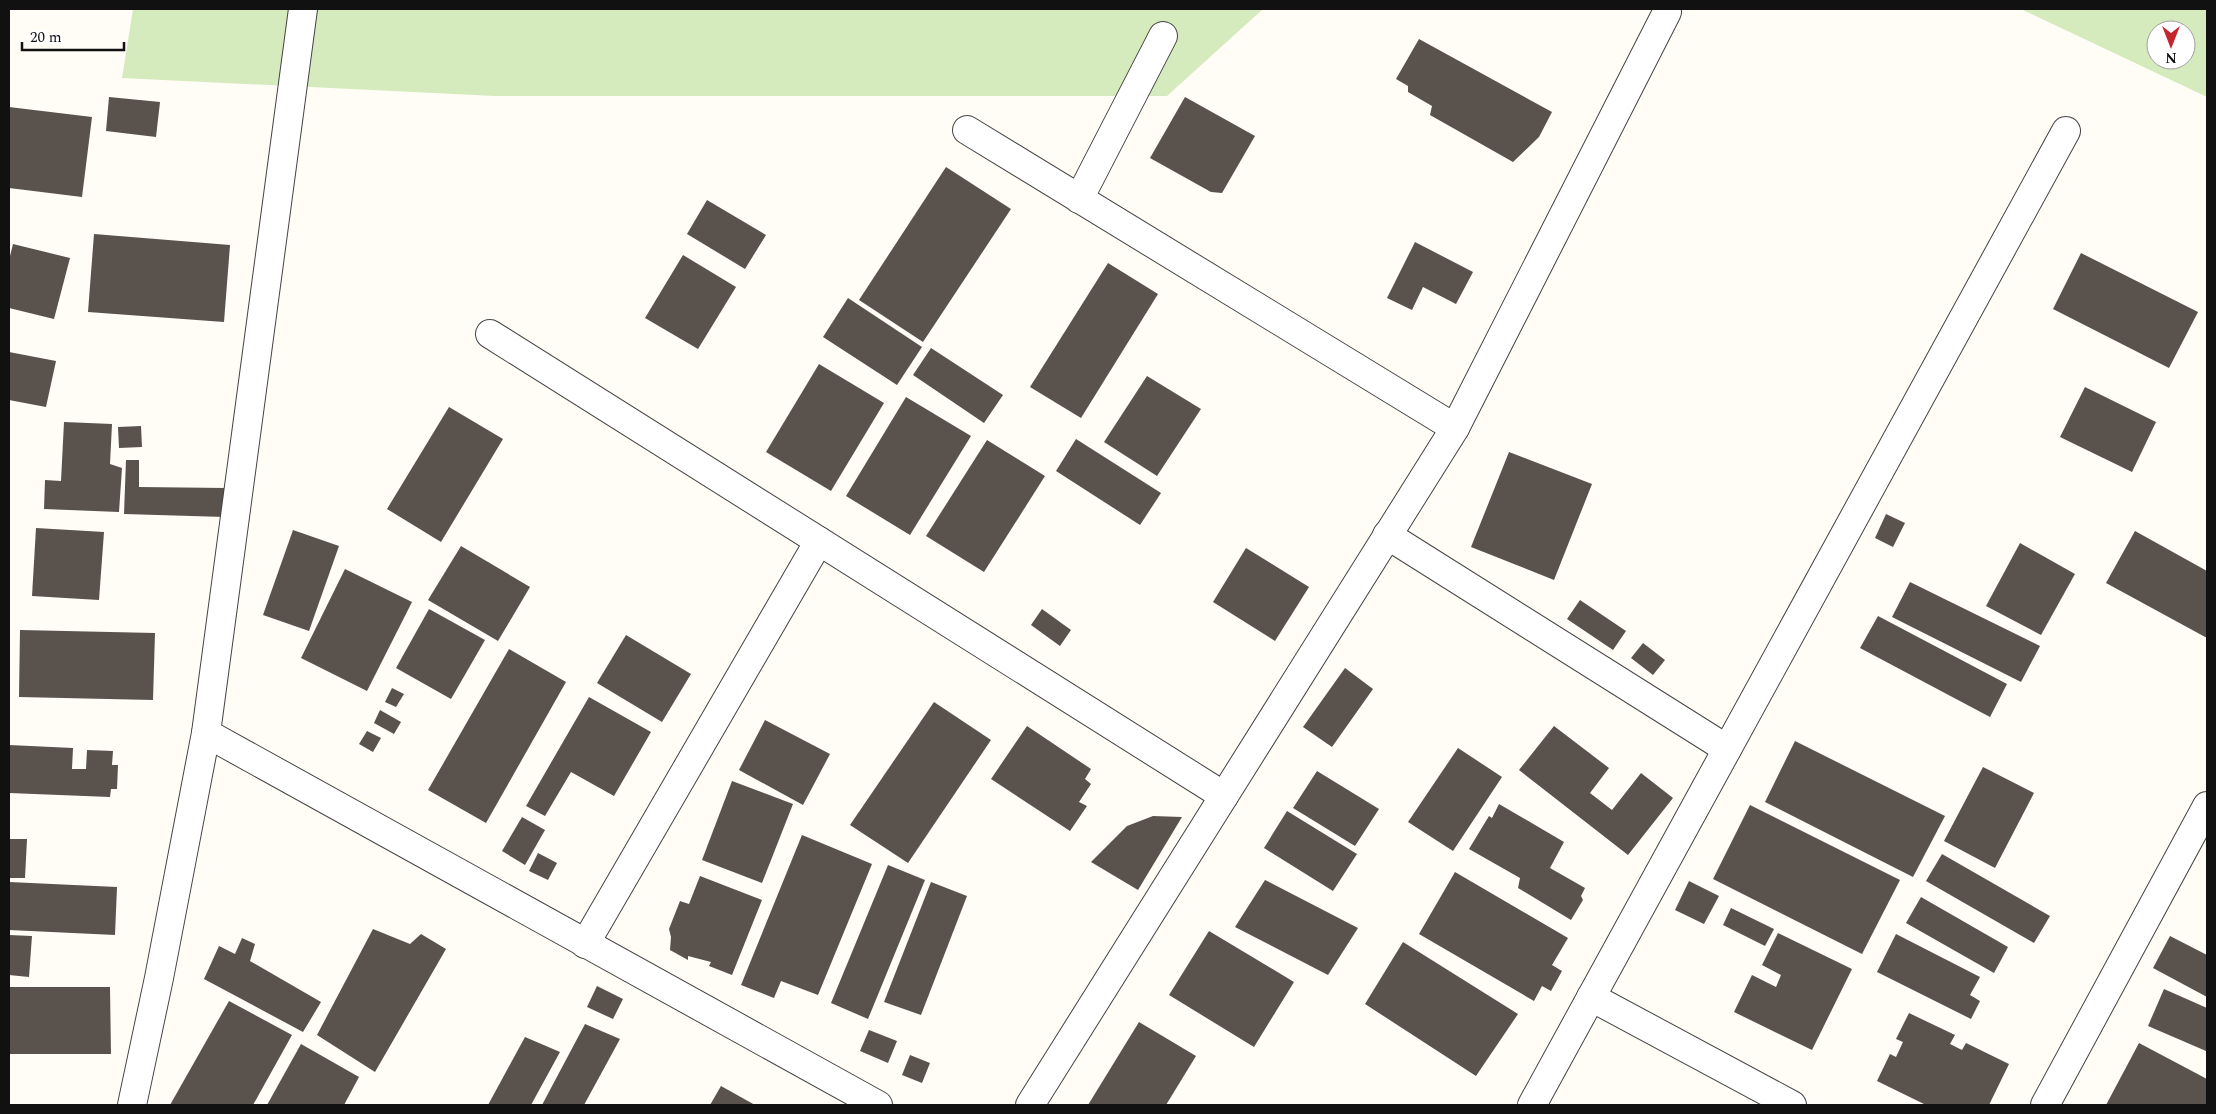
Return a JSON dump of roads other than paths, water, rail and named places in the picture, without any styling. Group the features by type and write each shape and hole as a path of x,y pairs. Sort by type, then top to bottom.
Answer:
{"street":[{"path":"132,1105 159,978 206,733 303,9"},
{"path":"1030,1105 1454,428 1667,12"},
{"path":"1080,199 1162,36"},
{"path":"967,130 1454,428"},
{"path":"1532,1105 1590,996 2066,131"},
{"path":"490,334 1224,796"},
{"path":"1387,535 1726,749"},
{"path":"585,944 819,541"},
{"path":"206,733 878,1105"},
{"path":"2045,1105 2207,806"},
{"path":"1590,996 1792,1105"}]}
